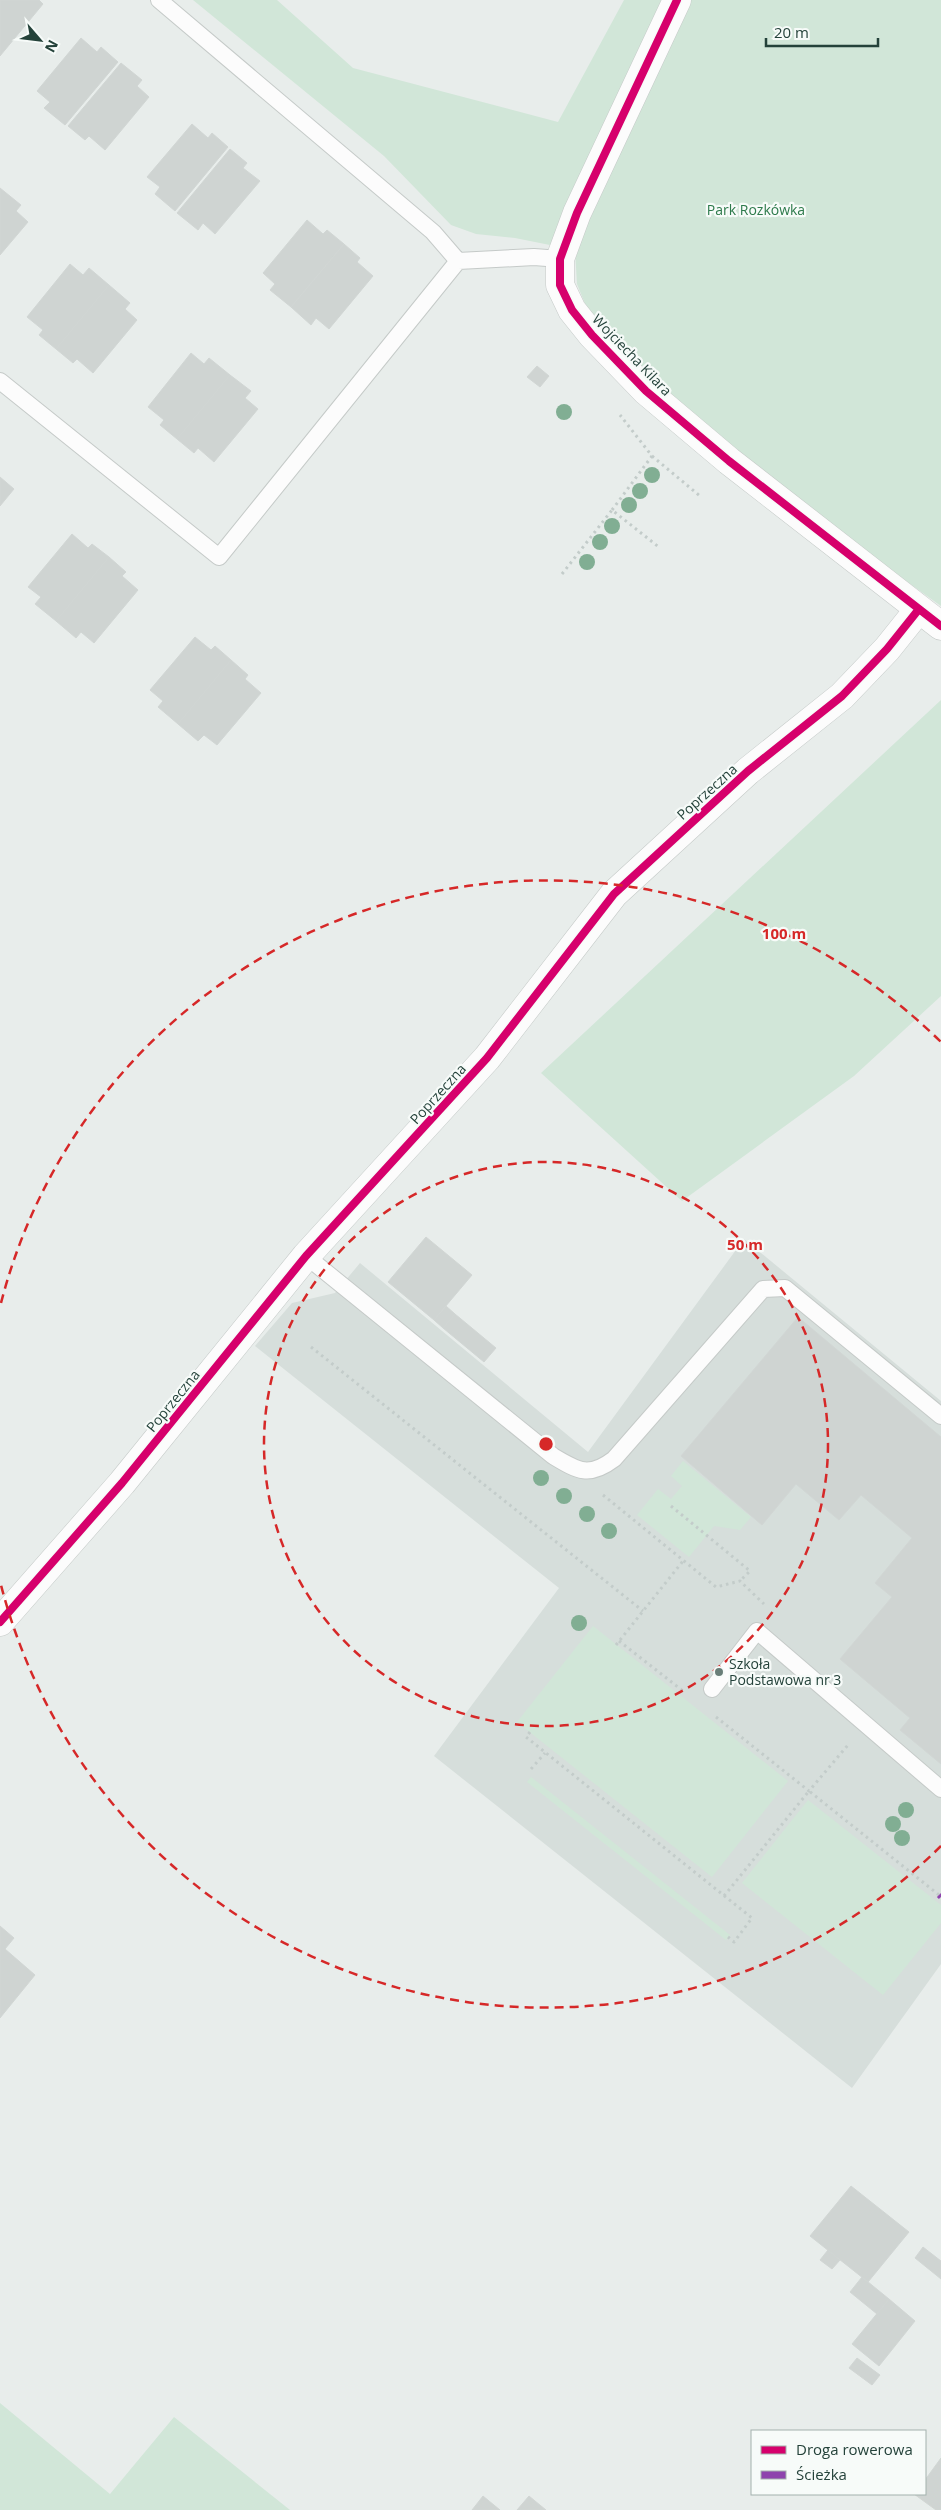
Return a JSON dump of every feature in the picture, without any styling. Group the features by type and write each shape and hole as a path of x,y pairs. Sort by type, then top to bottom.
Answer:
{"street":[{"name":"Wojciecha Kilara","path":"677,0 597,168 560,260 560,284 572,310 592,335 646,391 729,461 941,626"},
{"name":"Poprzeczna","path":"0,1622 122,1483 306,1256 487,1058 614,894 748,771 842,696 887,649 919,608"}],"lane":[{"path":"159,0 433,232 458,261"},
{"path":"0,381 219,557 458,261 534,257 560,260"},
{"path":"306,1256 553,1456 586,1472 601,1468 614,1458 763,1289 785,1288 941,1416"},
{"path":"712,1689 757,1631 941,1789"}],"path":[{"path":"622,420 652,456 700,496"},
{"path":"562,574 652,456"},
{"path":"612,510 660,548"},
{"path":"311,1347 643,1611"},
{"path":"586,1472 588,1483 683,1561 616,1645"},
{"path":"671,1506 750,1571 740,1582"},
{"path":"620,1641 688,1695"},
{"path":"710,1713 939,1895 941,1892"},
{"path":"530,1732 526,1737 545,1753 752,1918 734,1942 728,1937"},
{"path":"724,1896 854,1738"},
{"path":"531,1769 545,1753"}],"shaded area":[{"name":"Szkoła Podstawowa nr 3","path":"744,1239 941,1401 941,1964 852,2088 434,1756 559,1588 255,1346 292,1303 335,1293 360,1263 588,1452"}],"green space":[{"name":"Park Rozkówka","path":"193,0 277,0 353,68 558,122 624,0 941,0 941,606 776,488 610,346 594,326 577,284 575,250 515,238 476,234 451,225 384,156"},
{"path":"941,700 941,996 854,1076 682,1201 541,1073"},
{"path":"683,1461 751,1517 740,1530 714,1526 689,1557 637,1515 658,1489 671,1499 682,1486 671,1476"},
{"path":"593,1626 788,1781 712,1877 517,1722"},
{"path":"531,1777 730,1935 726,1940 527,1782"},
{"path":"808,1800 941,1905 941,1923 883,1995 742,1883"},
{"path":"0,2403 110,2494 174,2417 290,2510 0,2510"}],"building":[{"path":"0,0 39,0 43,4 0,56"},
{"path":"81,38 97,52 101,47 118,62 65,125 44,108 50,102 37,91"},
{"path":"121,63 142,80 137,86 149,97 105,150 89,136 85,140 68,126"},
{"path":"192,124 208,138 212,133 228,147 175,211 155,194 160,187 147,177"},
{"path":"230,149 247,163 243,168 260,181 215,234 203,223 198,230 177,213"},
{"path":"0,188 21,205 16,211 28,222 0,255"},
{"path":"307,220 323,234 327,230 344,244 291,307 270,290 275,284 263,273"},
{"path":"344,244 360,258 357,262 373,276 329,329 316,318 311,325 291,307"},
{"path":"70,264 83,275 89,268 109,285 56,349 39,335 43,330 27,317"},
{"path":"109,285 130,303 125,309 137,320 93,373 77,359 73,363 56,349"},
{"path":"191,353 204,364 209,358 230,375 177,439 160,425 164,420 148,407"},
{"path":"537,366 549,376 540,387 527,377"},
{"path":"230,375 251,391 245,398 258,409 214,462 198,448 194,453 177,439"},
{"path":"0,477 14,489 0,506"},
{"path":"72,534 88,548 92,544 109,557 56,621 35,604 41,597 28,587"},
{"path":"109,557 126,572 122,576 138,590 94,643 81,632 76,638 56,621"},
{"path":"195,637 211,650 215,646 231,660 178,724 158,707 163,701 150,690"},
{"path":"231,660 248,675 245,679 261,693 217,745 204,735 198,741 178,724"},
{"path":"426,1237 472,1275 434,1320 388,1282"},
{"path":"446,1306 455,1314 443,1328 434,1320"},
{"path":"455,1314 496,1348 484,1362 443,1328"},
{"path":"798,1317 941,1437 941,1764 900,1730 910,1718 840,1659 892,1597 875,1583 912,1538 861,1495 839,1520 796,1484 762,1525 681,1456"},
{"path":"0,1926 14,1938 5,1949 35,1975 0,2018"},
{"path":"851,2186 909,2232 868,2282 810,2236"},
{"path":"923,2247 941,2261 941,2279 915,2258"},
{"path":"828,2250 840,2260 832,2269 820,2260"},
{"path":"862,2277 889,2299 877,2314 850,2292"},
{"path":"889,2299 915,2321 879,2366 852,2344"},
{"path":"857,2358 880,2375 872,2385 849,2368"},
{"path":"941,2458 941,2510 936,2510 915,2495 926,2495 926,2479"},
{"path":"483,2496 500,2510 472,2510"},
{"path":"529,2496 546,2510 517,2510"}],"cycle path":[{"path":"677,0 577,213 560,259 560,285 572,310 592,335 646,391 729,461 941,626"},
{"path":"0,1622 122,1483 306,1256 487,1058 614,894 748,771 842,696 887,649 919,609"}],"place":[{"name":"Szkoła Podstawowa nr 3","path":"719,1672"}]}
